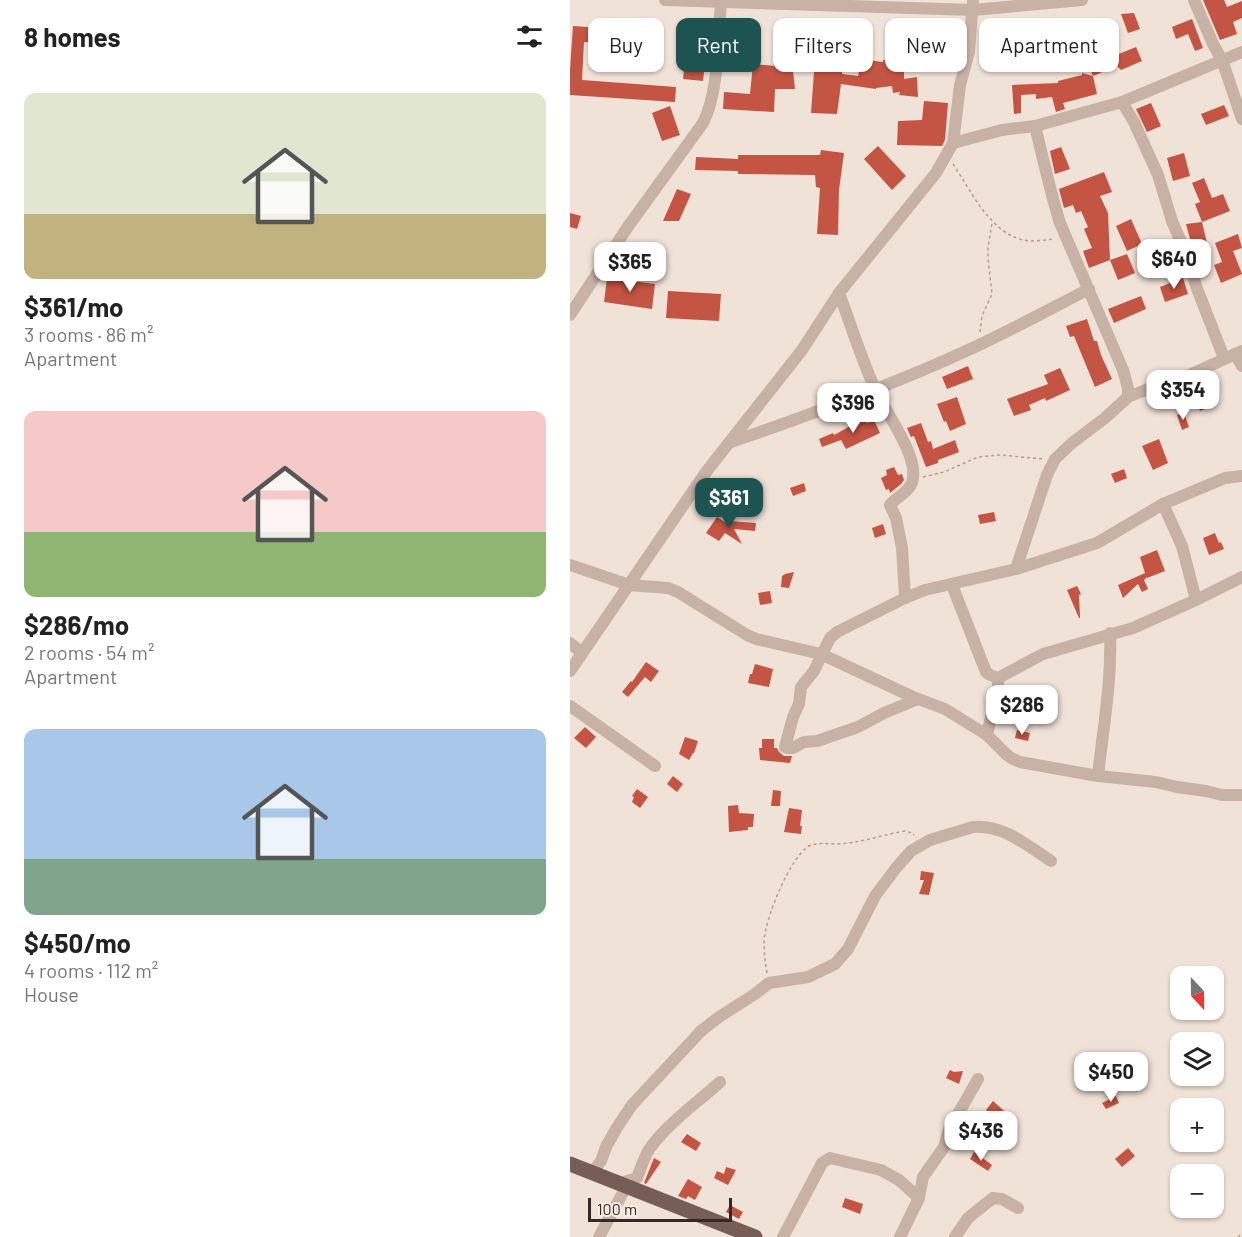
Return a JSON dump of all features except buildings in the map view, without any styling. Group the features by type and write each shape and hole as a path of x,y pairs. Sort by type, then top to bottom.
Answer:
{"main road":[{"path":"570,1164 755,1237"}],"street":[{"path":"665,0 973,5 1082,0"},
{"path":"1194,0 1222,60 1242,119"},
{"path":"570,315 627,228 708,113 712,101 722,2"},
{"path":"570,670 706,472 802,350 839,293 936,173 947,156 953,142 960,85 969,52 973,5"},
{"path":"953,142 1002,130 1035,126 1122,102 1242,52"},
{"path":"1122,102 1134,122 1158,175 1196,286 1242,366"},
{"path":"1035,126 1053,203 1123,370 1128,397"},
{"path":"731,442 875,390 981,344 1089,289"},
{"path":"839,293 875,390 907,450 913,467 914,479 910,487 890,505 896,518 902,548 904,598"},
{"path":"1016,569 1047,475 1055,459 1072,442 1105,418 1128,397 1183,378 1234,355"},
{"path":"918,699 858,727 817,741 802,742 793,748 785,746 799,704 801,687 814,671 833,635 904,598 925,590 1016,569 1097,543 1163,504 1225,478 1242,476"},
{"path":"1163,504 1182,546 1196,600"},
{"path":"570,565 629,585 668,588 756,639 821,654 918,699 945,709 987,735 1006,754 1020,762 1098,776 1156,782 1222,795 1242,795"},
{"path":"952,585 986,672 998,678 1043,654 1133,628 1242,577"},
{"path":"1098,776 1108,694 1110,633"},
{"path":"570,643 582,653"},
{"path":"987,735 998,678"},
{"path":"570,706 655,766"},
{"path":"592,1173 602,1161 606,1147 632,1106 701,1031 769,983 808,977 835,964 848,949 875,896 915,848 930,840 980,826 1014,836 1051,861"},
{"path":"900,1237 919,1198 923,1177 944,1147 949,1130 978,1079"},
{"path":"599,1237 622,1185 637,1178 650,1149 677,1119 720,1082"},
{"path":"783,1237 822,1163 830,1158 881,1170 899,1180 919,1198"},
{"path":"955,1237 968,1218 993,1198 1002,1199 1018,1208"}],"path":[{"path":"947,156 999,228 1013,237 1029,241 1066,236"},
{"path":"981,344 982,316 992,294 988,247 993,222"},
{"path":"914,479 944,472 978,457 1000,455 1055,459"},
{"path":"769,983 764,939 768,921 789,871 807,848 818,843 838,844 860,841 905,831 914,834 915,848"},
{"path":"1238,1237 1242,1233"}]}
